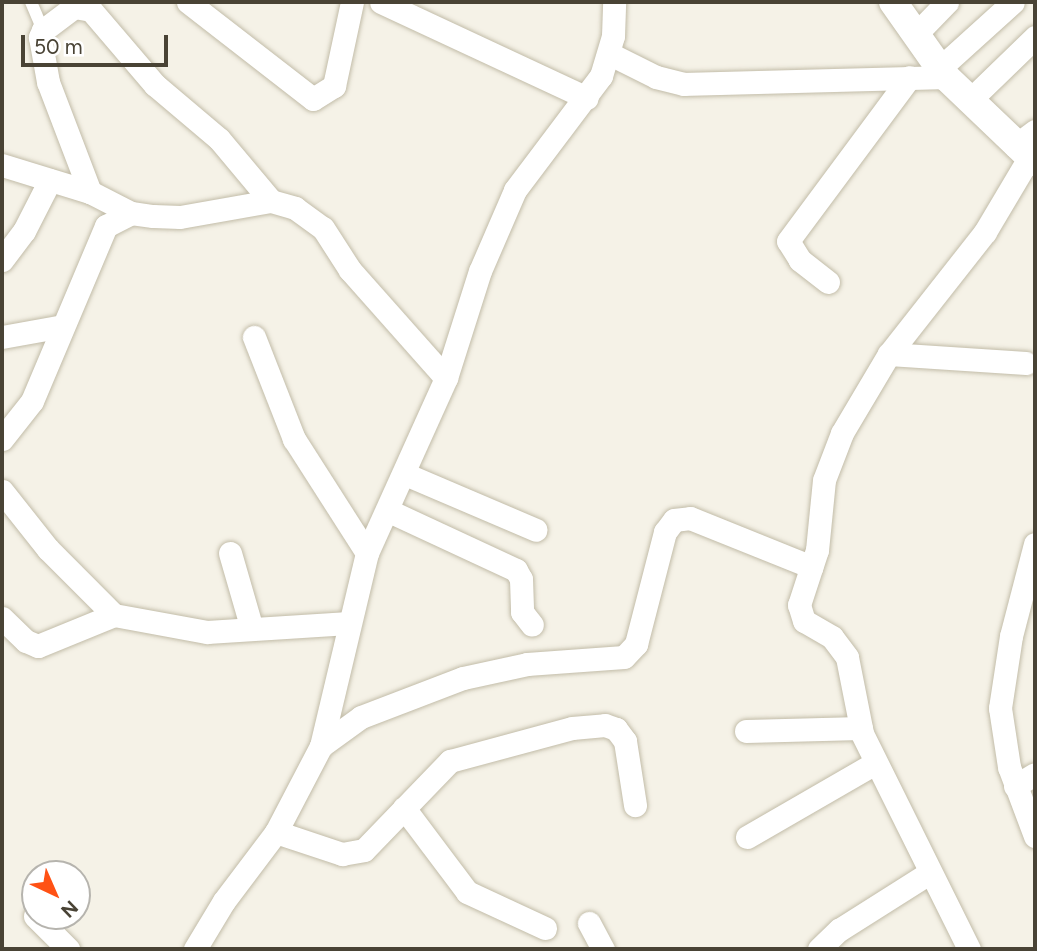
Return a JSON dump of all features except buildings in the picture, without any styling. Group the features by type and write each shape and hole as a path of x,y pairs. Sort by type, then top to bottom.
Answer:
{"street":[{"path":"188,2 313,99 334,86 352,2"},
{"path":"381,2 587,98"},
{"path":"195,949 224,901 276,832 321,746 367,553 389,511 446,378 480,271 515,190 587,98 610,54 614,2"},
{"path":"893,2 943,72 969,101 1029,149 985,232 889,354 829,459 812,567 800,614 842,646 861,728 968,949"},
{"path":"915,35 947,2"},
{"path":"610,54 656,77 684,83 911,77 943,72 1013,2"},
{"path":"90,192 48,82 40,37 43,30 74,7 90,10 155,85 219,139 271,201"},
{"path":"969,101 1035,37"},
{"path":"828,282 795,254 788,242 911,77"},
{"path":"2,165 90,192 131,213 180,216 271,201 295,208 323,228 350,270 446,378"},
{"path":"2,260 24,232 50,180"},
{"path":"2,439 32,401 106,226 131,213"},
{"path":"2,337 63,326"},
{"path":"254,337 294,439 367,553"},
{"path":"889,354 1026,363"},
{"path":"405,474 536,530"},
{"path":"2,491 48,549 114,615"},
{"path":"389,511 516,570 521,579 522,612 532,625"},
{"path":"321,746 361,717 463,678 527,664 625,657 636,644 665,532 674,520 691,519 812,567"},
{"path":"1035,544 1002,683 1002,740 1015,786 1035,836"},
{"path":"230,553 252,629"},
{"path":"2,618 38,646 114,615 207,632 349,623"},
{"path":"276,832 342,854 364,850 450,761 572,728 605,725 616,729 625,741 635,806"},
{"path":"746,731 861,728"},
{"path":"747,837 876,763"},
{"path":"1015,786 1035,774"},
{"path":"404,808 467,892 545,928"},
{"path":"819,949 839,930 929,873"},
{"path":"589,923 603,949"},
{"path":"49,930 68,949"}],"lane":[{"path":"31,2 43,30"}]}
